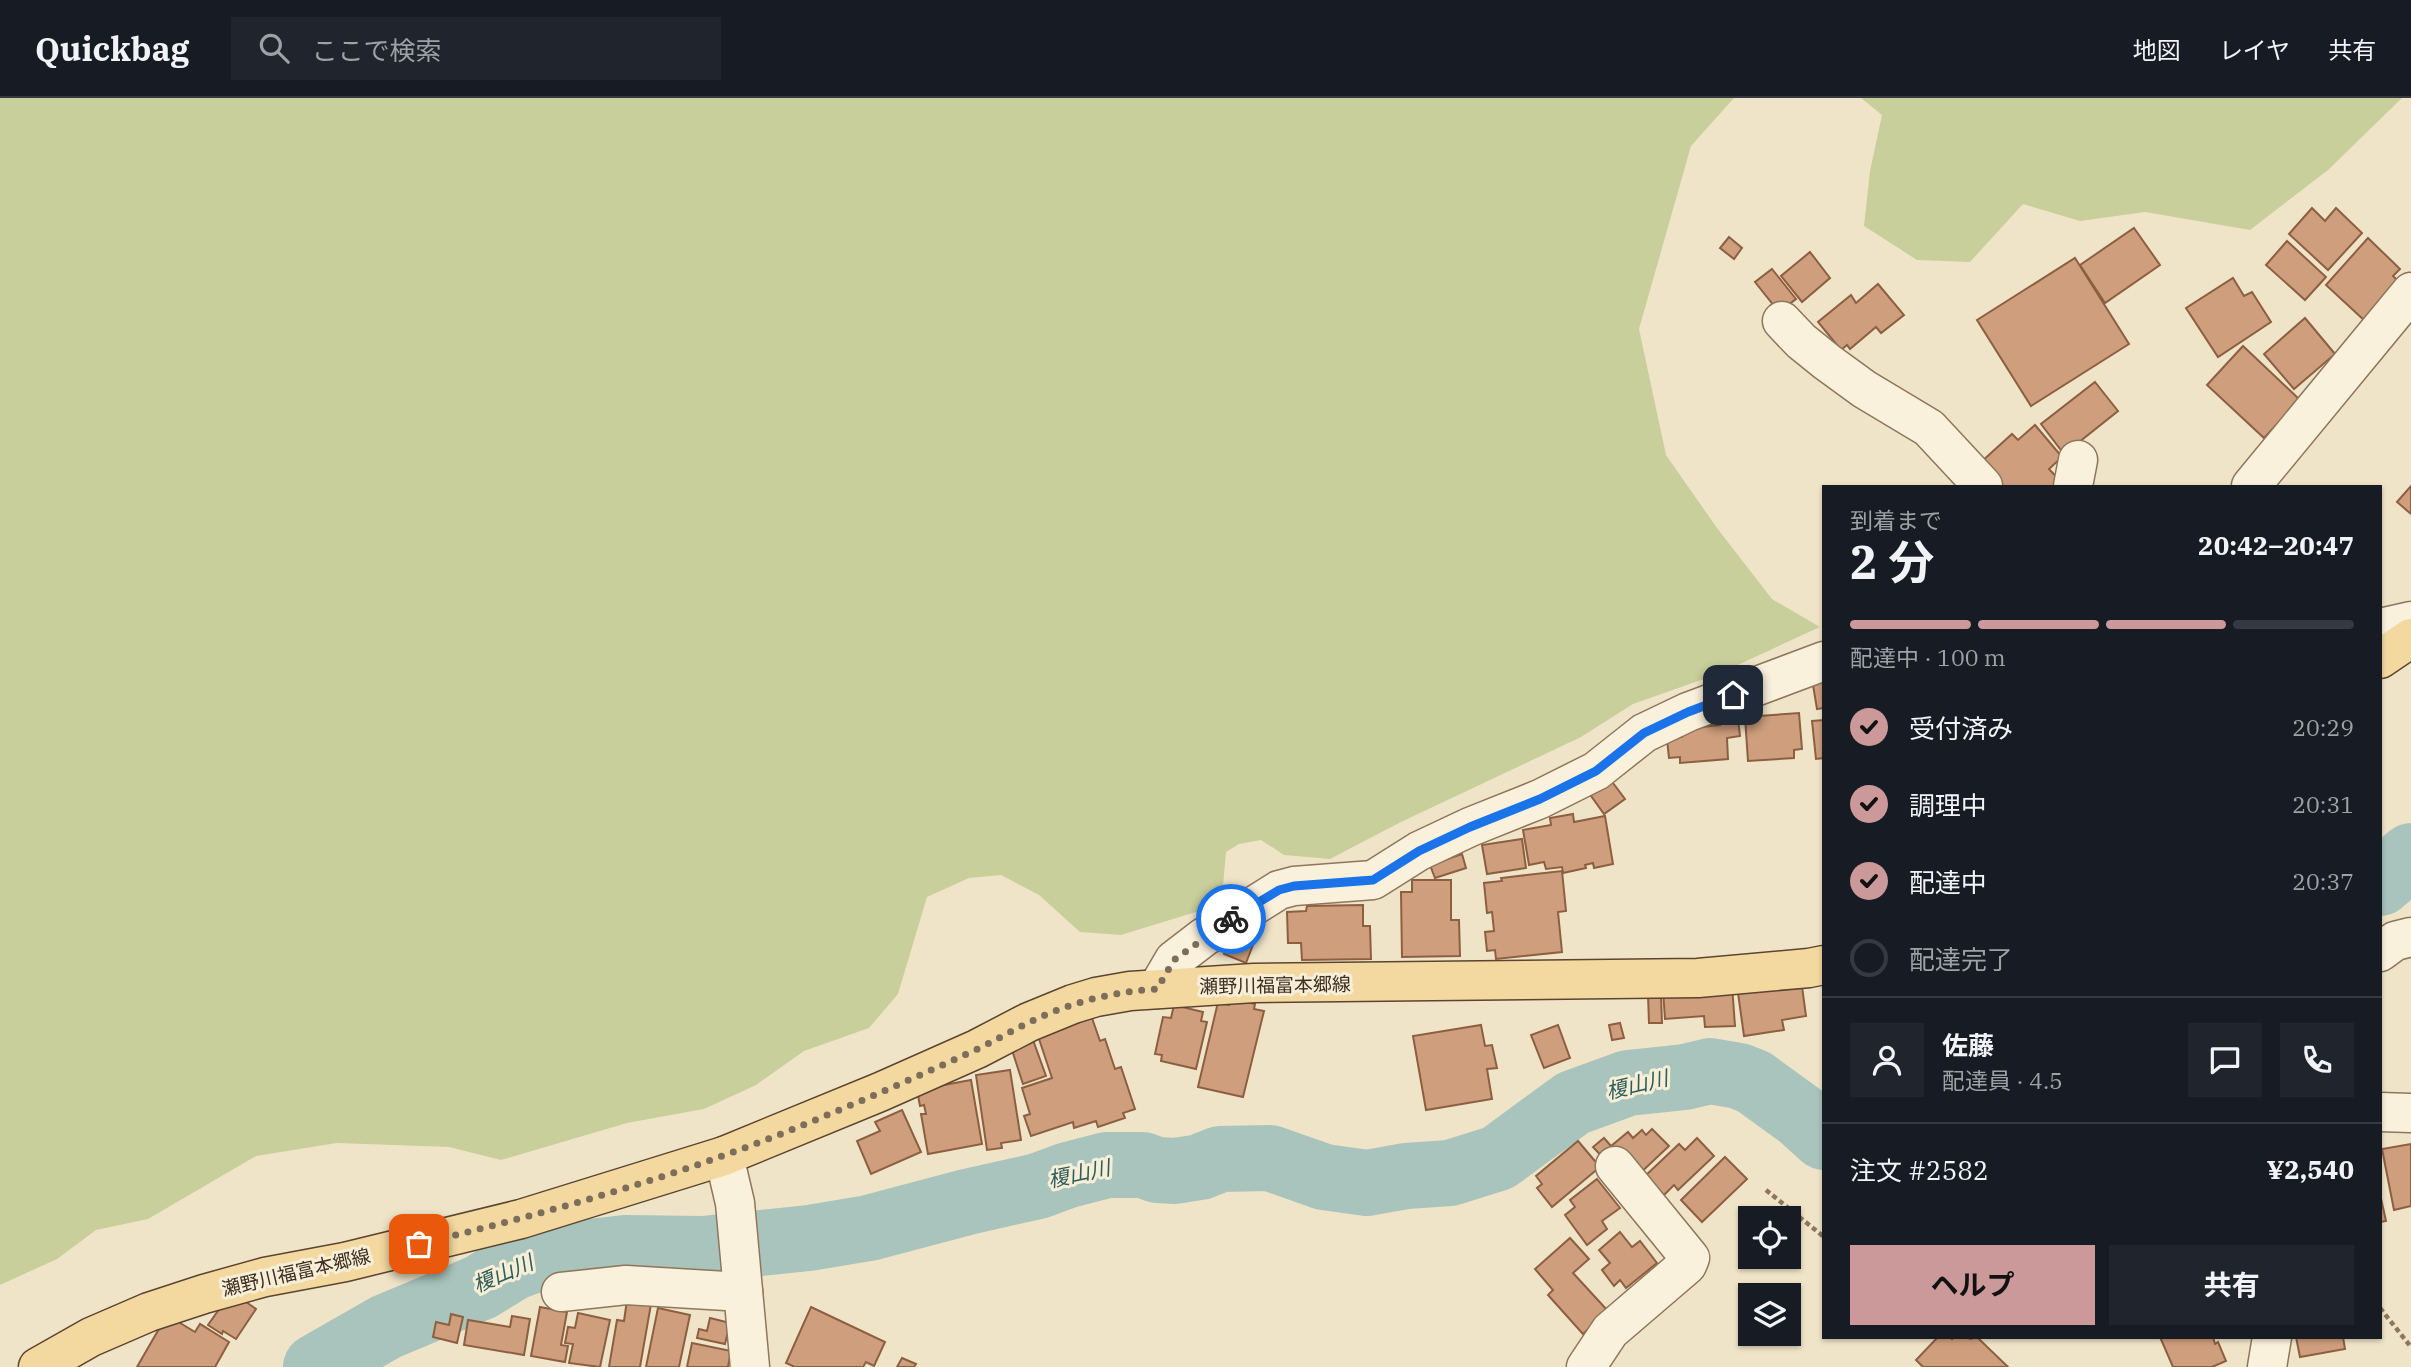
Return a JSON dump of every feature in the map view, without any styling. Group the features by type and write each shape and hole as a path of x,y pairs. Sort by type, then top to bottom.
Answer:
{"main road":[{"path":"2382,658 2411,638"},
{"name":"瀬野川福富本郷線","path":"38,1367 91,1337 149,1312 204,1294 265,1277 358,1259 521,1219 724,1156 832,1113 977,1049 1029,1022 1073,1004 1107,995 1254,983 1698,978 1822,965"}],"street":[{"path":"2252,485 2411,292"},
{"path":"1782,321 1801,341 1836,369 1929,428 1982,485"},
{"path":"2382,628 2411,621"},
{"path":"1157,989 1174,960 1204,937 1279,890 1294,886 1373,880 1419,851 1540,799 1596,771 1644,733 1688,712 1822,661"},
{"path":"2382,951 2395,941 2411,937"},
{"path":"2382,1112 2411,1113"},
{"path":"724,1156 735,1203 750,1367"},
{"path":"1586,1367 1610,1331 1687,1265 1690,1258 1615,1166"},
{"path":"561,1292 626,1285 742,1283"},
{"path":"2267,1367 2272,1339"}],"path":[{"path":"1766,1190 1822,1235"},
{"path":"2382,1311 2411,1347"}],"green space":[{"path":"0,98 1734,98 1691,146 1639,329 1666,455 1717,528 1772,599 1820,627 1718,674 1633,704 1581,737 1401,822 1330,859 1284,855 1261,840 1239,844 1226,852 1223,886 1199,911 1121,935 1080,932 1039,895 1001,875 969,878 927,897 898,994 869,1028 804,1051 756,1085 704,1109 627,1123 501,1160 449,1147 337,1143 256,1156 148,1219 96,1230 57,1259 0,1285"},
{"path":"1861,98 2402,98 2328,170 2250,230 2145,212 2080,221 2023,204 1970,262 1917,260 1864,226 1870,171 1882,115"}],"building":[{"path":"2312,208 2325,221 2336,208 2362,233 2328,270 2289,234"},
{"path":"2134,228 2160,265 2105,303 2080,265"},
{"path":"1729,237 1742,248 1734,259 1720,248"},
{"path":"2368,238 2400,269 2393,276 2400,283 2365,321 2326,285"},
{"path":"2287,241 2326,277 2305,300 2266,265"},
{"path":"1810,252 1830,278 1802,302 1781,276"},
{"path":"2075,258 2129,344 2031,406 1977,320"},
{"path":"1772,269 1796,299 1779,312 1755,282"},
{"path":"2233,278 2244,296 2252,292 2271,322 2218,357 2186,308"},
{"path":"1878,284 1904,315 1881,333 1876,327 1850,349 1847,345 1841,350 1818,322 1851,295 1856,303"},
{"path":"2305,318 2335,354 2294,389 2264,354"},
{"path":"2243,346 2300,400 2264,438 2207,385"},
{"path":"2095,382 2118,411 2064,454 2041,424"},
{"path":"2035,425 2062,457 2049,469 2064,485 2002,485 1981,462 2012,434 2018,440"},
{"path":"2411,486 2411,514 2397,502"},
{"path":"1822,676 1822,708 1817,709 1812,679"},
{"path":"1799,713 1802,749 1794,750 1794,758 1748,761 1745,717"},
{"path":"1738,719 1740,736 1727,738 1728,759 1680,763 1680,757 1669,758 1667,739 1682,737 1681,729 1720,725 1719,720"},
{"path":"1822,720 1822,758 1816,759 1812,721"},
{"path":"1610,779 1625,799 1604,814 1589,793"},
{"path":"1573,814 1574,822 1605,816 1613,864 1594,868 1593,863 1585,865 1586,868 1563,873 1562,867 1546,869 1544,862 1529,865 1523,830 1551,825 1550,818"},
{"path":"1522,839 1526,868 1487,874 1482,845"},
{"path":"1462,854 1466,868 1435,878 1430,865"},
{"path":"1562,871 1566,911 1558,912 1562,952 1496,959 1495,950 1487,951 1485,932 1494,931 1492,912 1487,913 1484,883 1502,881 1501,878"},
{"path":"1412,880 1451,880 1451,920 1459,920 1460,956 1402,957 1401,892 1412,892"},
{"path":"1363,905 1363,926 1370,926 1371,959 1302,960 1301,943 1288,943 1287,912 1306,911 1307,906"},
{"path":"1235,928 1256,937 1246,963 1224,954"},
{"path":"1801,979 1806,1016 1782,1020 1784,1030 1744,1036 1738,993"},
{"path":"1732,985 1735,1026 1705,1027 1704,1016 1665,1019 1663,990"},
{"path":"1648,995 1661,995 1662,1023 1649,1023"},
{"path":"1231,998 1255,1004 1254,1009 1264,1011 1243,1097 1198,1087 1218,1002 1229,1005"},
{"path":"1174,1005 1203,1012 1201,1021 1207,1022 1196,1069 1161,1061 1162,1055 1155,1054 1163,1017 1171,1018"},
{"path":"1092,1018 1100,1041 1105,1039 1115,1069 1121,1067 1135,1109 1123,1113 1125,1118 1098,1127 1096,1121 1074,1128 1073,1122 1031,1136 1024,1116 1030,1114 1022,1088 1052,1078 1038,1036"},
{"path":"1620,1023 1624,1038 1612,1040 1609,1025"},
{"path":"1481,1025 1485,1046 1492,1045 1497,1068 1487,1069 1492,1099 1426,1110 1413,1036"},
{"path":"1558,1025 1570,1058 1544,1068 1531,1035"},
{"path":"1033,1040 1046,1076 1023,1084 1011,1047"},
{"path":"1010,1070 1021,1140 1001,1143 1002,1148 987,1150 976,1075"},
{"path":"971,1080 982,1144 928,1154 921,1114 926,1114 924,1105 920,1106 917,1090"},
{"path":"902,1110 921,1152 871,1174 857,1141 880,1131 875,1122"},
{"path":"1652,1129 1669,1146 1635,1178 1609,1164 1593,1147 1604,1138 1611,1146 1628,1132 1633,1138 1642,1130 1646,1135"},
{"path":"1697,1138 1714,1156 1678,1190 1674,1185 1662,1197 1644,1177 1679,1144 1685,1150"},
{"path":"1578,1141 1600,1167 1552,1207 1537,1188 1542,1184 1536,1176"},
{"path":"2411,1144 2411,1206 2394,1210 2382,1149"},
{"path":"1725,1157 1747,1179 1702,1222 1681,1200"},
{"path":"1597,1179 1620,1208 1602,1221 1607,1229 1587,1245 1565,1215 1575,1207 1570,1200"},
{"path":"2382,1203 2386,1221 2382,1222"},
{"path":"1620,1232 1632,1247 1640,1241 1657,1263 1626,1288 1620,1280 1614,1286 1602,1270 1610,1263 1599,1250"},
{"path":"1570,1238 1589,1259 1573,1273 1608,1311 1583,1334 1548,1295 1553,1290 1535,1269"},
{"path":"239,1297 256,1309 236,1339 208,1325 227,1298"},
{"path":"627,1300 651,1304 640,1367 609,1367 617,1320 624,1321"},
{"path":"540,1307 567,1312 561,1345 568,1346 565,1362 531,1356"},
{"path":"811,1307 885,1342 874,1366 866,1362 863,1367 795,1367 786,1363"},
{"path":"658,1308 690,1315 679,1367 646,1367"},
{"path":"578,1313 610,1320 600,1367 569,1363 573,1344 565,1343 568,1327 575,1328"},
{"path":"451,1314 463,1317 457,1343 433,1337 436,1322 449,1325"},
{"path":"167,1315 195,1332 200,1324 229,1342 215,1367 137,1367"},
{"path":"512,1316 530,1319 524,1355 464,1345 468,1320 510,1327"},
{"path":"710,1318 730,1323 725,1344 697,1338 699,1329 707,1331"},
{"path":"1936,1339 1979,1339 2008,1367 1923,1367 1916,1360"},
{"path":"2161,1339 2214,1339 2215,1344 2218,1342 2226,1361 2212,1367 2173,1367"},
{"path":"2296,1339 2343,1339 2345,1349 2300,1357"},
{"path":"692,1343 731,1351 728,1367 687,1367"},
{"path":"902,1358 916,1364 914,1367 897,1367"}],"waterway":[{"name":"榎山川","path":"2382,881 2411,856"},
{"name":"榎山川","path":"316,1367 386,1327 481,1287 512,1268 538,1258 625,1248 703,1249 809,1238 869,1228 1038,1186 1107,1165 1143,1165 1157,1170 1175,1171 1200,1167 1220,1159 1270,1158 1324,1177 1367,1183 1406,1176 1450,1173 1498,1158 1573,1103 1628,1083 1685,1077 1710,1071 1739,1076 1754,1082 1822,1135"}],"way so far":[{"path":"419,1244 521,1219 724,1156 807,1124 1073,1004 1129,991 1157,989 1174,960 1231,919"}],"route":[{"path":"1231,919 1279,890 1294,886 1373,880 1419,851 1540,799 1596,771 1644,733 1733,695"}]}
